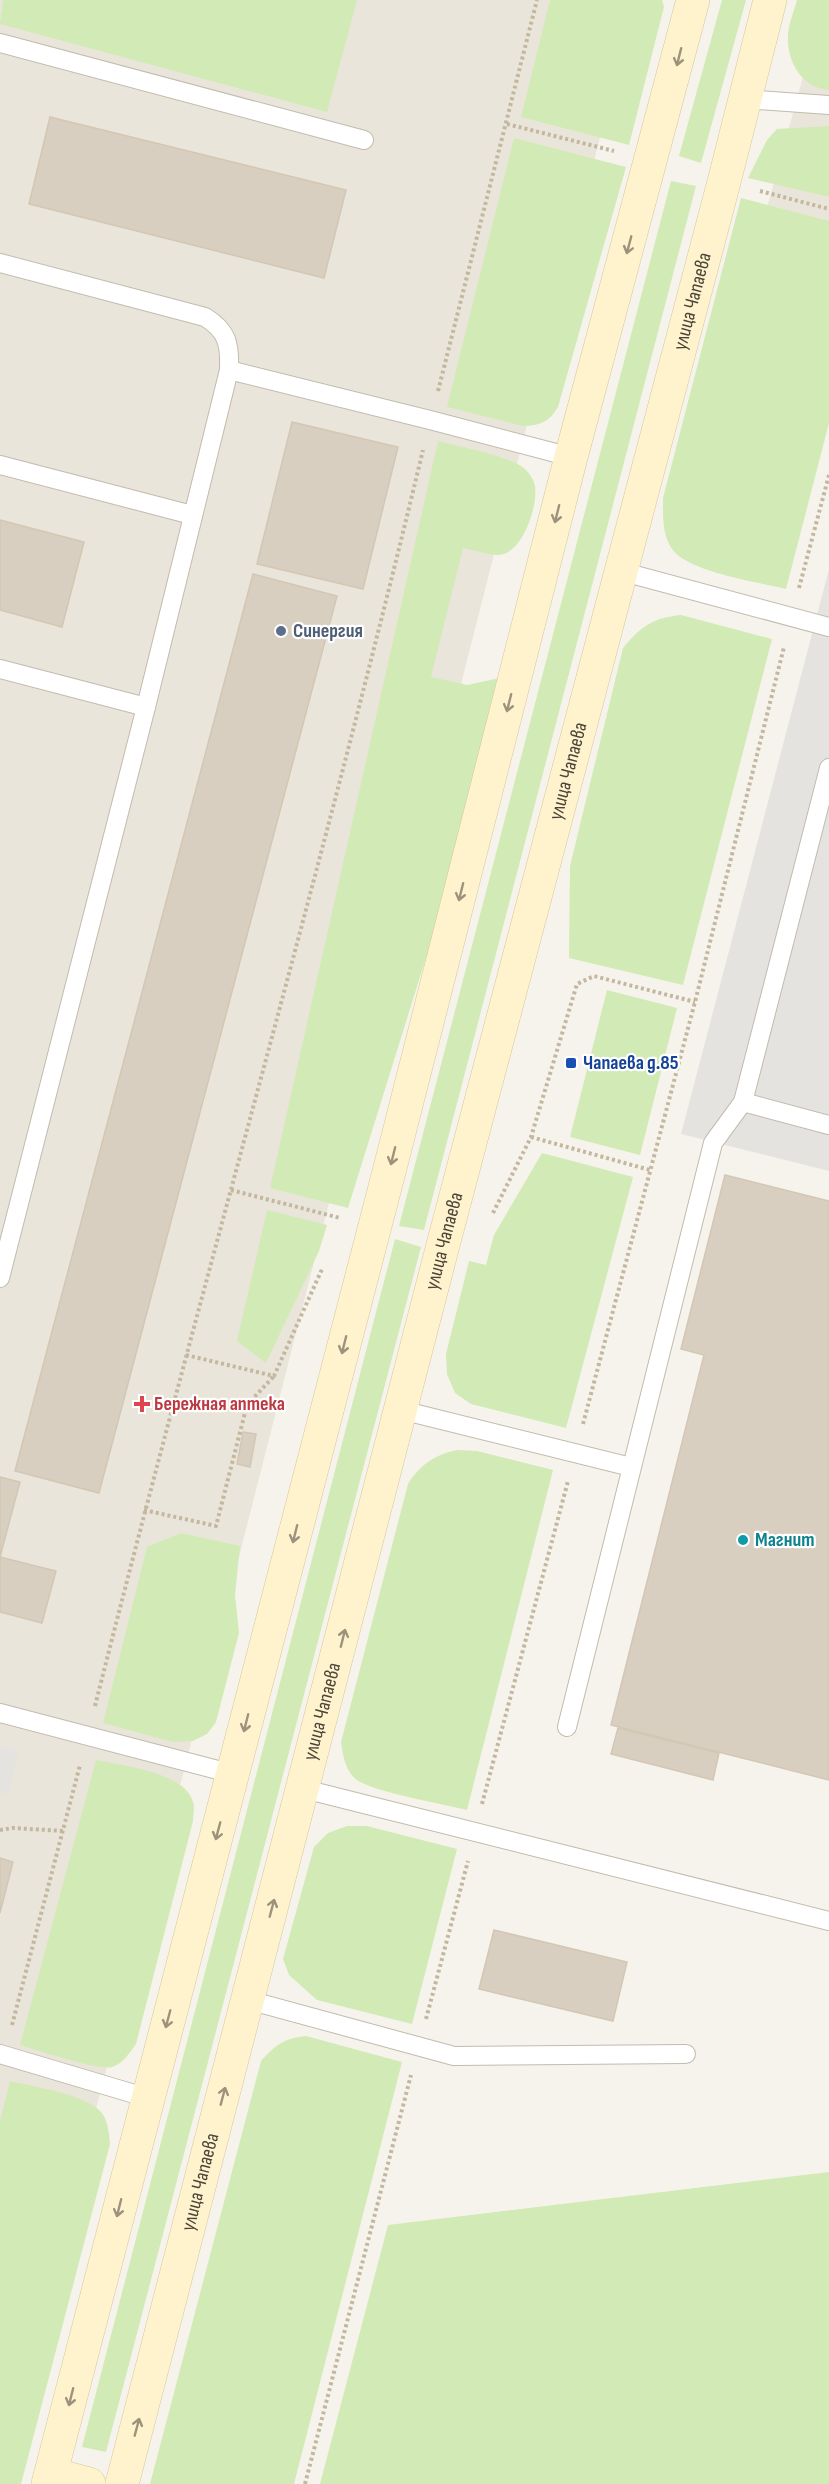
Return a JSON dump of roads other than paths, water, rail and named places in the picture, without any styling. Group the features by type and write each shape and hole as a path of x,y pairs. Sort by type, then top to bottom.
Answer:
{"main road":[{"path":"89,2484 50,2479 572,457 693,0"},
{"name":"улица Чапаева","path":"122,2484 770,0"}],"lane":[{"path":"0,43 364,140"},
{"path":"743,99 829,105"},
{"path":"0,263 205,317 219,325 230,350 229,370 146,707 0,1278"},
{"path":"229,370 572,457"},
{"path":"0,465 192,515"},
{"path":"620,571 829,627"},
{"path":"0,669 146,707"},
{"path":"567,1727 712,1143 742,1102 829,768"},
{"path":"742,1102 829,1125"},
{"path":"401,1410 631,1467"},
{"path":"0,1713 233,1774"},
{"path":"304,1789 829,1921"},
{"path":"248,2000 454,2056 686,2054"},
{"path":"2,2055 148,2097"}],"place":[{"name":"Синергия","path":"281,631"},
{"name":"Чапаева д.85","path":"571,1063"},
{"name":"Бережная аптека","path":"142,1404"},
{"name":"Магнит","path":"743,1540"}]}
